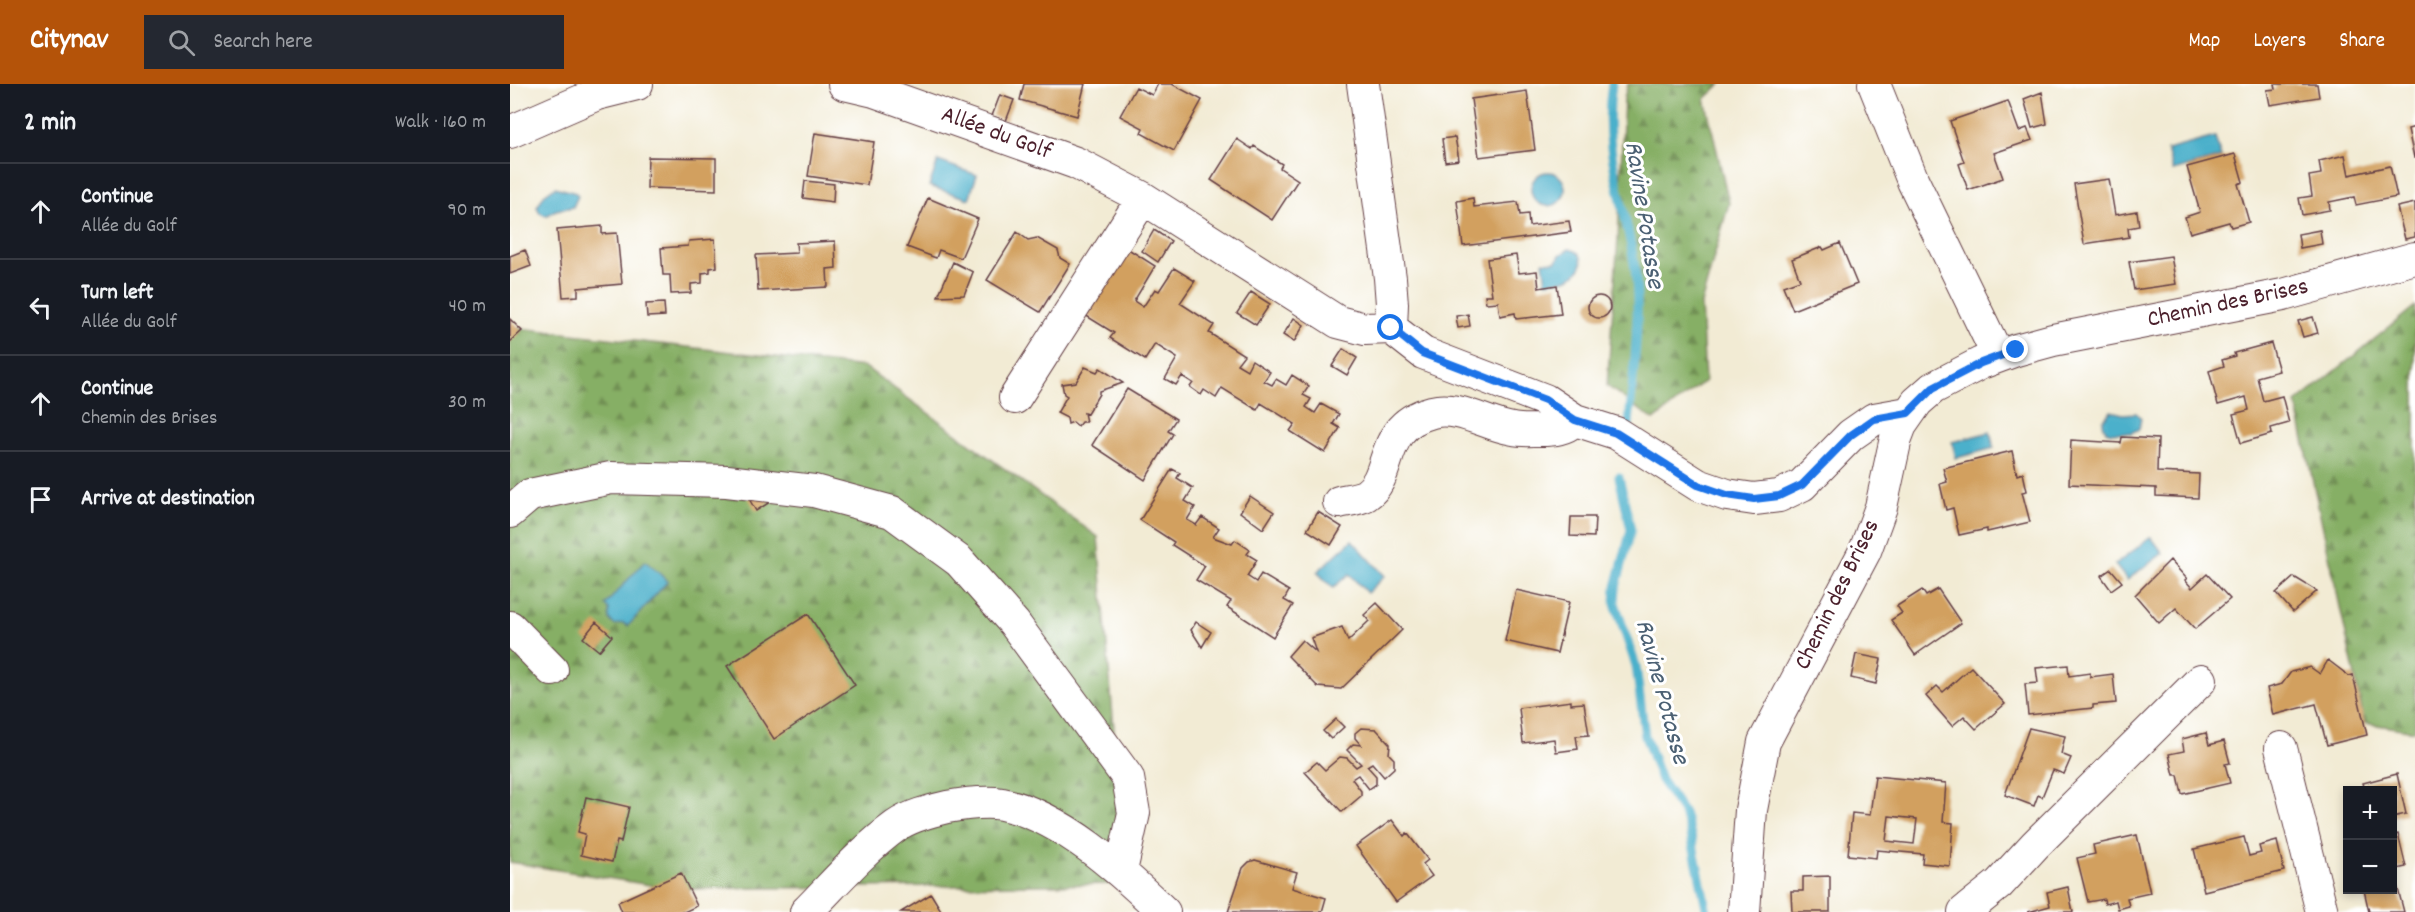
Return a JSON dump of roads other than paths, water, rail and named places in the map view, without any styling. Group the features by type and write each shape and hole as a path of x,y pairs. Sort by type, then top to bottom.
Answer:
{"street":[{"path":"510,132 597,94 637,84"},
{"name":"Allée du Golf","path":"844,84 874,91 1076,163 1143,198 1338,322 1365,330 1391,328"},
{"path":"1363,84 1390,278 1391,328 1422,353 1545,400 1575,420 1616,433 1698,485 1727,495 1754,499 1779,496 1802,485 1851,435 1874,419 1908,413"},
{"path":"1874,84 1913,181 1998,356"},
{"path":"1015,398 1143,198"},
{"name":"Chemin des Brises","path":"1744,912 1751,810 1764,742 1865,551 1881,507 1896,438 1908,413 1933,388 1998,356 2053,340 2283,295 2415,258"},
{"path":"1340,502 1365,495 1377,484 1390,444 1409,422 1433,412 1452,411 1512,429 1552,430 1567,427 1575,420"},
{"path":"510,512 530,495 611,478 727,481 814,491 892,512 959,561 1014,623 1128,778 1134,813 1121,871"},
{"path":"510,627 552,670"},
{"path":"1964,912 1999,884 2035,845 2201,680"},
{"path":"2281,748 2322,912"},
{"path":"806,912 865,852 898,824 928,811 964,804 1001,804 1040,818 1087,846 1121,871 1164,912"}],"water":[{"path":"2215,137 2221,157 2173,171 2167,150"},
{"path":"938,161 977,175 969,199 929,186"},
{"path":"1548,172 1560,177 1565,189 1560,201 1548,206 1536,201 1531,189 1536,177"},
{"path":"555,187 576,193 578,196 573,207 556,210 546,216 540,213 537,207 544,195"},
{"path":"1569,249 1581,257 1579,270 1568,278 1546,282 1543,262 1557,261 1560,255"},
{"path":"2111,411 2123,414 2136,413 2141,418 2139,429 2131,433 2109,432 2103,420"},
{"path":"1990,432 1994,448 1956,458 1952,442"},
{"path":"2151,537 2163,553 2127,580 2115,565"},
{"path":"1352,540 1385,576 1367,593 1349,574 1333,588 1317,572"},
{"path":"645,561 668,581 628,626 623,623 614,625 609,619 609,609 605,605"}],"waterway":[{"name":"Ravine Potasse","path":"1612,84 1609,109 1612,155 1631,245 1637,288 1636,347 1629,424"},
{"name":"Ravine Potasse","path":"1619,477 1631,530 1616,587 1615,603 1636,666 1645,736 1661,780 1684,813 1691,835 1707,912"}]}
